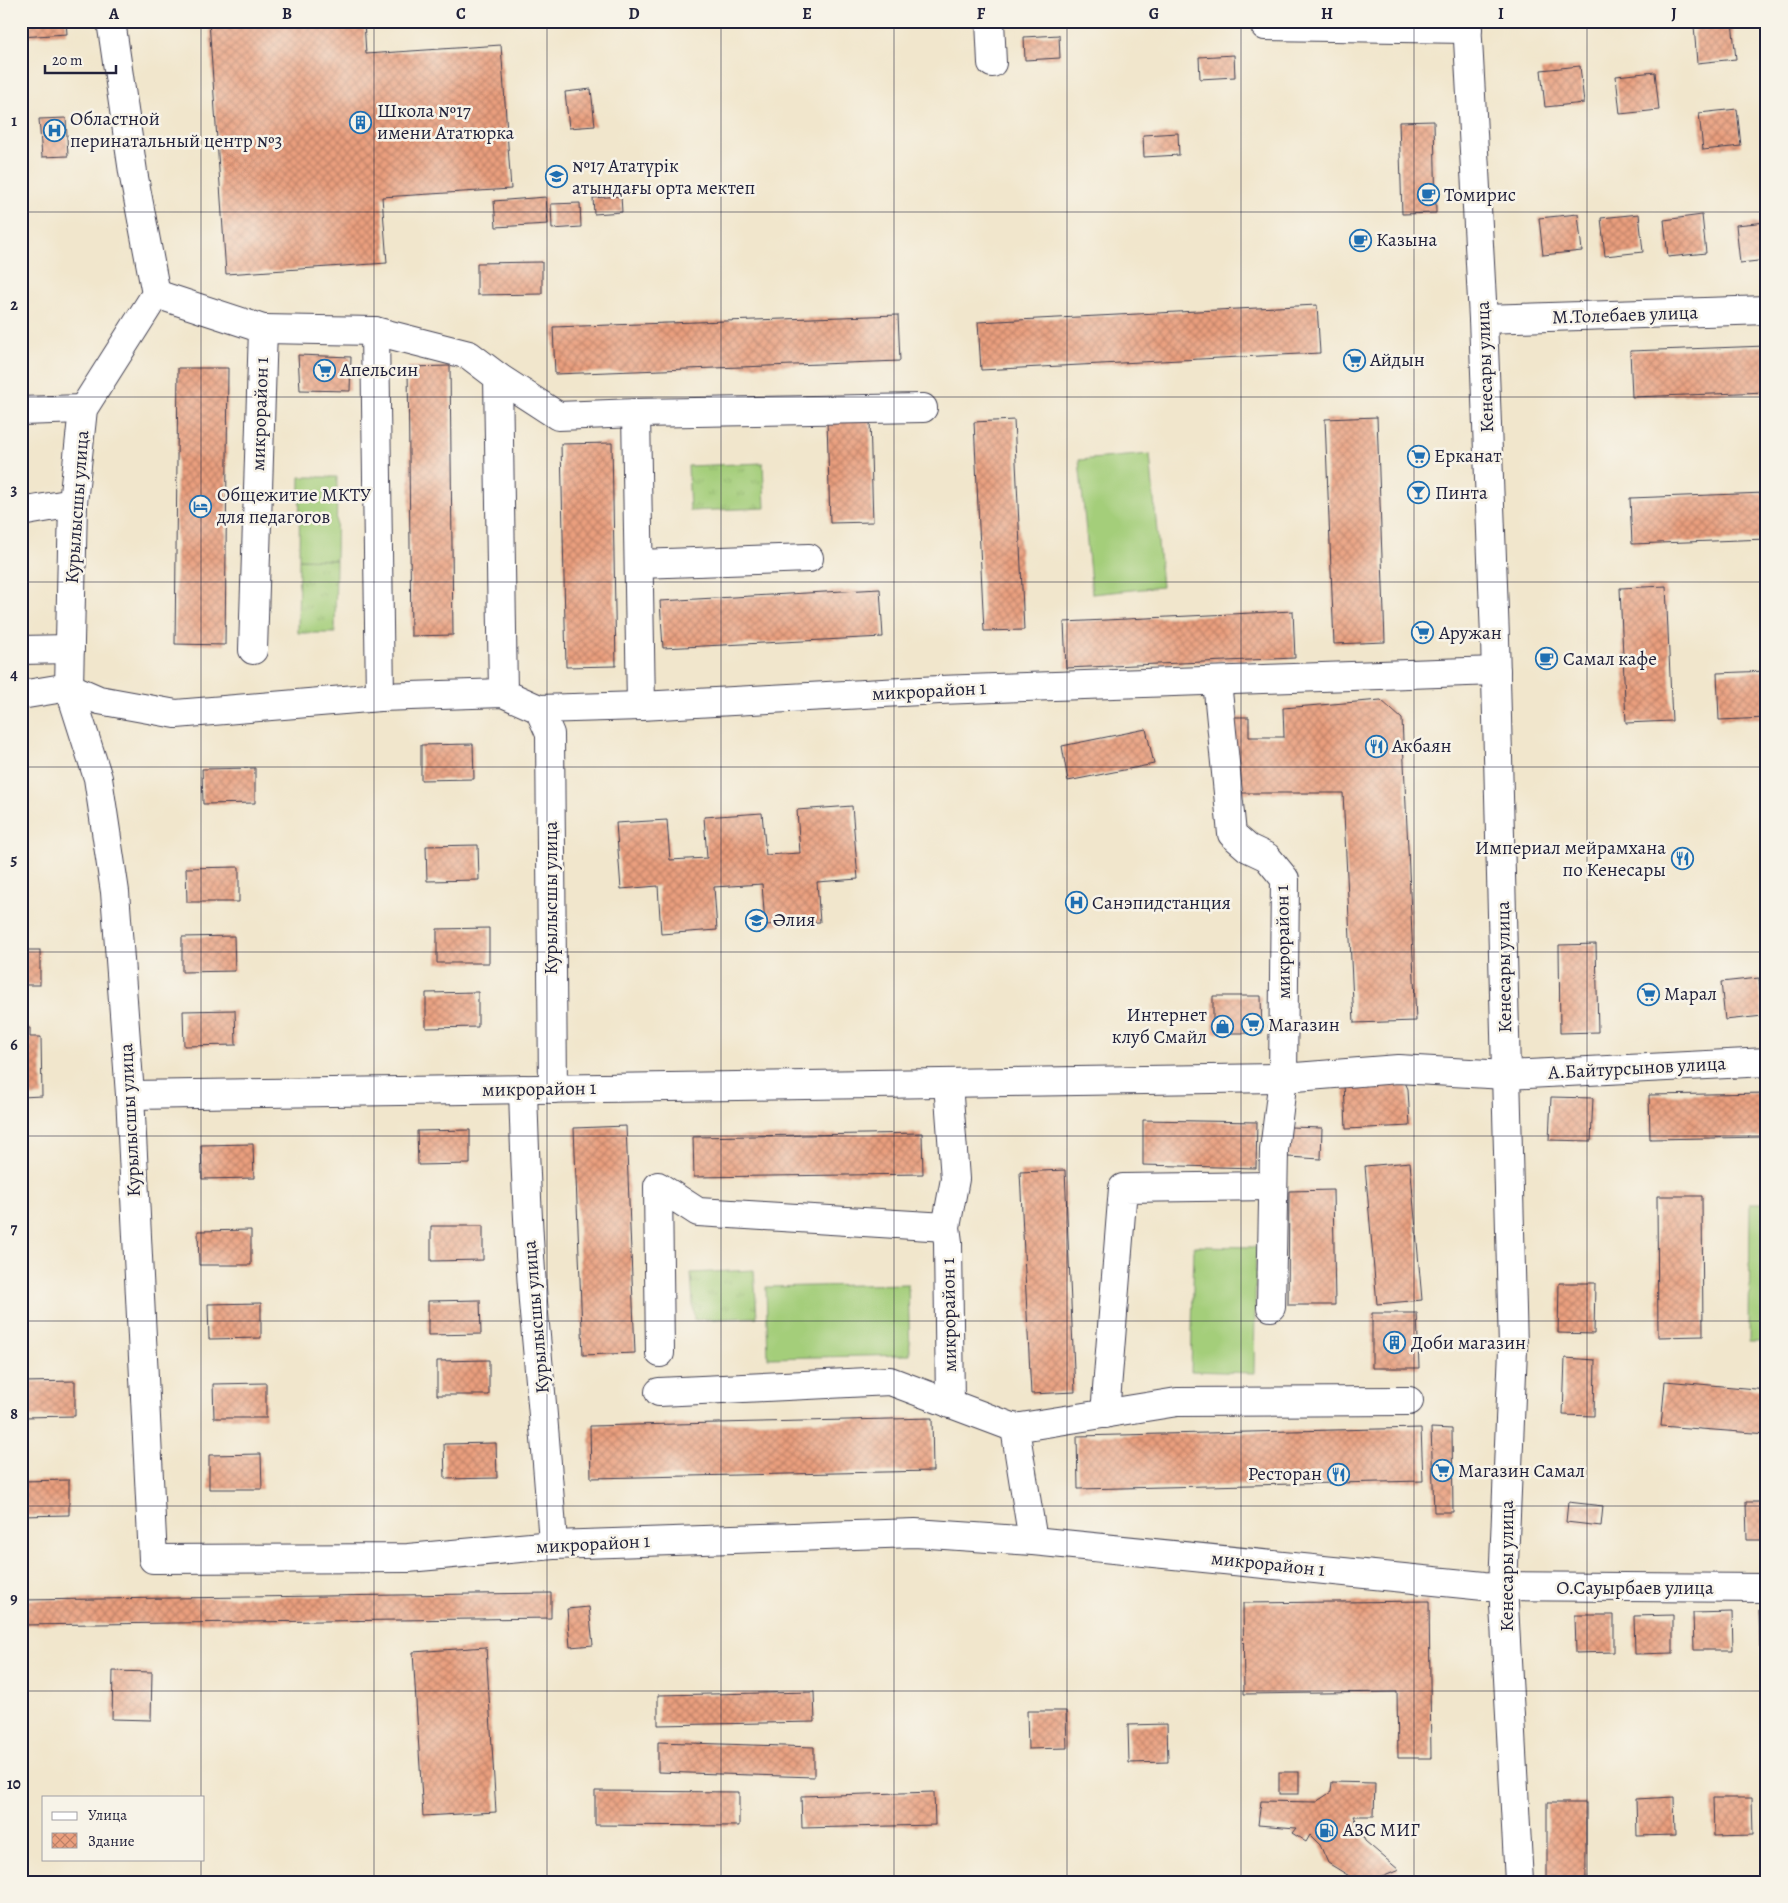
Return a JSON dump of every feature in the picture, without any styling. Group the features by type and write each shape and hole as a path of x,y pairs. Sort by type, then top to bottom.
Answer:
{"street":[{"path":"111,21 133,172 156,294"},
{"path":"990,21 992,63"},
{"path":"1265,21 1265,26 1468,25"},
{"name":"Кенесары улица","path":"1468,25 1483,319 1496,671 1513,1349 1504,1586 1520,1882"},
{"name":"микрорайон 1","path":"156,294 263,329 375,331 469,355 498,377 558,416 923,408"},
{"name":"Курылысшы улица","path":"153,1559 130,1095 114,882 98,778 69,687 73,503 83,409 156,294"},
{"name":"М.Толебаев улица","path":"1483,319 1767,310"},
{"name":"микрорайон 1","path":"253,650 263,329"},
{"path":"375,331 380,698"},
{"path":"498,377 503,693"},
{"path":"21,412 83,409"},
{"path":"636,413 641,706"},
{"path":"21,512 73,503"},
{"path":"639,564 809,558"},
{"path":"21,650 70,649"},
{"name":"микрорайон 1","path":"539,709 641,706 939,690 1496,671"},
{"name":"микрорайон 1","path":"1217,681 1232,834 1248,848 1267,857 1285,879 1283,1078 1274,1150 1270,1307"},
{"path":"21,695 69,687 100,700 176,714 380,698 503,693 539,709"},
{"name":"Курылысшы улица","path":"539,709 550,734 553,1089"},
{"name":"А.Байтурсынов улица","path":"1506,1075 1767,1062"},
{"name":"микрорайон 1","path":"130,1095 1283,1078 1398,1069 1506,1075"},
{"name":"микрорайон 1","path":"948,1083 955,1179 946,1227 950,1404"},
{"name":"Курылысшы улица","path":"523,1089 533,1302 553,1545"},
{"path":"660,1353 658,1186 698,1212 946,1227"},
{"path":"1105,1414 1123,1188 1273,1186"},
{"name":"микрорайон 1","path":"659,1392 890,1381 1015,1428 1177,1402 1409,1401"},
{"path":"1015,1428 1033,1541"},
{"name":"микрорайон 1","path":"153,1559 408,1558 553,1545 915,1532 1033,1541 1484,1586 1504,1586"},
{"name":"О.Сауырбаев улица","path":"1504,1586 1767,1588"}],"green space":[{"path":"1150,454 1162,587 1092,594 1079,460"},
{"path":"763,463 765,508 690,511 688,466"},
{"path":"300,477 337,477 336,560 299,559"},
{"path":"299,559 336,560 335,633 298,633"},
{"path":"1750,1203 1767,1203 1767,1341 1749,1341"},
{"path":"1194,1246 1256,1247 1254,1373 1191,1371"},
{"path":"754,1270 757,1317 694,1320 691,1273"},
{"path":"908,1284 910,1355 768,1358 766,1287"}],"building":[{"path":"21,21 66,21 67,34 21,37"},
{"name":"Школа №17 имени Ататюрка","path":"209,21 364,21 366,54 501,45 511,189 382,197 387,263 226,274"},
{"path":"1732,22 1736,59 1697,63 1694,26"},
{"path":"1059,35 1060,58 1025,60 1024,37"},
{"path":"1234,55 1235,77 1200,79 1199,57"},
{"path":"1580,66 1584,103 1545,107 1541,70"},
{"path":"1655,72 1659,110 1620,114 1616,76"},
{"path":"591,89 595,126 569,128 565,92"},
{"path":"1737,109 1741,146 1703,150 1699,113"},
{"path":"66,118 68,156 42,157 39,119"},
{"path":"1434,121 1436,213 1402,214 1399,122"},
{"path":"1178,133 1179,155 1144,157 1143,135"},
{"path":"621,196 622,212 594,214 593,198"},
{"path":"546,197 548,224 496,227 494,201"},
{"path":"580,203 581,227 552,229 551,204"},
{"path":"1578,214 1582,251 1543,255 1539,218"},
{"path":"1639,214 1643,252 1605,256 1601,218"},
{"path":"1702,215 1706,253 1668,257 1664,220"},
{"path":"1767,222 1767,260 1740,263 1736,225"},
{"path":"542,262 542,294 477,295 477,263"},
{"path":"1317,305 1320,353 981,370 978,322"},
{"path":"898,315 900,361 555,374 553,327"},
{"path":"1766,346 1767,392 1632,397 1630,351"},
{"path":"298,355 351,357 350,391 300,390"},
{"path":"450,366 453,635 411,636 408,367"},
{"name":"Общежитие МКТУ для педагогов","path":"178,368 228,368 225,645 175,644"},
{"path":"1377,417 1385,642 1334,644 1325,419"},
{"path":"870,419 873,522 830,523 827,420"},
{"path":"1014,420 1024,630 984,631 974,422"},
{"path":"612,443 616,666 566,667 561,444"},
{"path":"1765,493 1767,539 1632,544 1630,498"},
{"path":"1666,586 1672,721 1626,723 1620,588"},
{"path":"880,589 883,637 663,648 660,601"},
{"path":"1293,611 1295,658 1066,668 1064,622"},
{"path":"1767,671 1767,718 1719,720 1717,673"},
{"path":"1381,700 1402,719 1416,1021 1354,1023 1343,793 1229,793 1229,717 1249,717 1249,737 1284,737 1283,708"},
{"path":"1146,729 1154,764 1068,781 1062,746"},
{"path":"473,744 474,779 421,780 421,745"},
{"path":"255,768 255,803 203,804 202,769"},
{"path":"21,781 24,781 25,816 21,816"},
{"path":"852,806 858,879 817,882 820,922 765,925 762,884 714,887 717,930 661,934 658,886 621,889 616,823 667,820 670,860 707,858 704,817 762,813 766,855 800,853 797,810"},
{"path":"478,845 479,880 427,881 426,846"},
{"path":"239,867 239,902 187,902 186,868"},
{"path":"489,928 489,963 437,963 437,929"},
{"path":"234,936 235,971 182,972 182,937"},
{"path":"1596,944 1598,1032 1560,1033 1559,945"},
{"path":"21,950 40,950 40,985 21,985"},
{"path":"1759,978 1763,1016 1725,1020 1721,982"},
{"path":"478,992 478,1027 426,1028 426,993"},
{"path":"1213,996 1261,996 1262,1033 1213,1033"},
{"path":"235,1010 236,1045 184,1046 183,1011"},
{"path":"21,1028 30,1028 30,1037 41,1037 42,1096 21,1097"},
{"path":"1404,1080 1408,1089 1410,1126 1346,1129 1344,1083"},
{"path":"1767,1093 1767,1137 1650,1139 1649,1095"},
{"path":"1551,1097 1593,1098 1591,1141 1549,1140"},
{"path":"1143,1120 1257,1122 1256,1168 1143,1165"},
{"path":"626,1126 635,1353 583,1355 574,1128"},
{"path":"1290,1127 1322,1128 1321,1159 1288,1157"},
{"path":"470,1130 470,1164 418,1165 417,1131"},
{"path":"922,1133 923,1174 694,1177 693,1137"},
{"path":"253,1144 254,1178 202,1179 201,1145"},
{"path":"1410,1162 1422,1300 1377,1304 1365,1166"},
{"path":"1065,1170 1075,1392 1031,1394 1020,1172"},
{"path":"1333,1190 1335,1305 1288,1305 1289,1191"},
{"path":"1657,1196 1702,1196 1703,1336 1658,1337"},
{"path":"431,1226 483,1226 483,1260 431,1261"},
{"path":"251,1230 251,1265 199,1265 198,1231"},
{"path":"1559,1283 1595,1283 1594,1334 1558,1333"},
{"path":"480,1300 481,1334 428,1335 428,1301"},
{"path":"261,1303 261,1338 209,1339 208,1304"},
{"name":"Доби магазин","path":"1372,1313 1417,1313 1419,1368 1372,1368"},
{"path":"1565,1358 1595,1360 1594,1416 1563,1415"},
{"path":"489,1360 489,1395 437,1395 437,1361"},
{"path":"75,1381 75,1416 23,1417 23,1382"},
{"path":"1665,1381 1767,1390 1767,1434 1661,1426"},
{"path":"266,1383 266,1418 214,1418 213,1384"},
{"path":"932,1418 933,1471 591,1478 590,1426"},
{"path":"1421,1428 1423,1481 1078,1489 1077,1436"},
{"name":"Магазин Самал","path":"1431,1428 1452,1429 1453,1512 1434,1512"},
{"path":"496,1443 497,1478 445,1479 444,1444"},
{"path":"261,1454 262,1489 209,1489 209,1455"},
{"path":"69,1480 69,1515 21,1516 21,1481"},
{"path":"1568,1502 1603,1506 1601,1526 1566,1522"},
{"path":"1746,1502 1767,1502 1767,1540 1747,1540"},
{"path":"551,1593 551,1618 21,1625 21,1600"},
{"path":"1429,1601 1431,1758 1398,1758 1397,1692 1244,1694 1243,1603"},
{"path":"589,1607 593,1645 570,1647 567,1609"},
{"path":"1759,1610 1767,1610 1767,1647 1760,1647"},
{"path":"1732,1612 1733,1650 1694,1650 1693,1613"},
{"path":"1575,1615 1614,1615 1614,1652 1576,1653"},
{"path":"1673,1615 1673,1653 1635,1654 1634,1616"},
{"path":"486,1647 496,1812 423,1816 413,1652"},
{"path":"113,1671 152,1672 151,1720 112,1719"},
{"path":"814,1692 815,1722 658,1725 658,1695"},
{"path":"1027,1711 1066,1711 1067,1748 1028,1749"},
{"path":"1167,1724 1168,1762 1129,1763 1128,1725"},
{"path":"658,1742 814,1747 814,1777 658,1772"},
{"path":"1279,1772 1299,1772 1299,1794 1279,1794"},
{"name":"АЗС МИГ","path":"1332,1782 1375,1783 1374,1816 1354,1816 1365,1841 1399,1870 1370,1882 1359,1882 1328,1863 1320,1845 1310,1835 1306,1842 1292,1833 1296,1828 1258,1825 1261,1801 1316,1802 1331,1792"},
{"path":"595,1791 739,1792 739,1826 595,1825"},
{"path":"934,1792 935,1825 802,1828 801,1796"},
{"path":"1674,1797 1675,1835 1637,1836 1636,1799"},
{"path":"1713,1798 1752,1798 1753,1835 1714,1836"},
{"path":"1547,1803 1586,1803 1586,1882 1547,1882"}],"place":[{"name":"Школа №17 имени Ататюрка","path":"361,122"},
{"name":"Областной перинатальный центр №3","path":"54,130"},
{"name":"№17 Ататүрік атындағы орта мектеп","path":"556,177"},
{"name":"Томирис","path":"1428,195"},
{"name":"Казына","path":"1360,240"},
{"name":"Айдын","path":"1354,360"},
{"name":"Апельсин","path":"324,370"},
{"name":"Ерканат","path":"1418,456"},
{"name":"Пинта","path":"1419,493"},
{"name":"Общежитие МКТУ для педагогов","path":"201,506"},
{"name":"Аружан","path":"1423,633"},
{"name":"Самал кафе","path":"1547,659"},
{"name":"Акбаян","path":"1376,746"},
{"name":"Империал мейрамхана по Кенесары","path":"1682,859"},
{"name":"Санэпидстанция","path":"1076,903"},
{"name":"Әлия","path":"757,920"},
{"name":"Марал","path":"1648,994"},
{"name":"Магазин","path":"1252,1025"},
{"name":"Интернет клуб Смайл","path":"1223,1026"},
{"name":"Доби магазин","path":"1395,1343"},
{"name":"Магазин Самал","path":"1442,1471"},
{"name":"Ресторан","path":"1338,1474"},
{"name":"АЗС МИГ","path":"1327,1830"}]}
